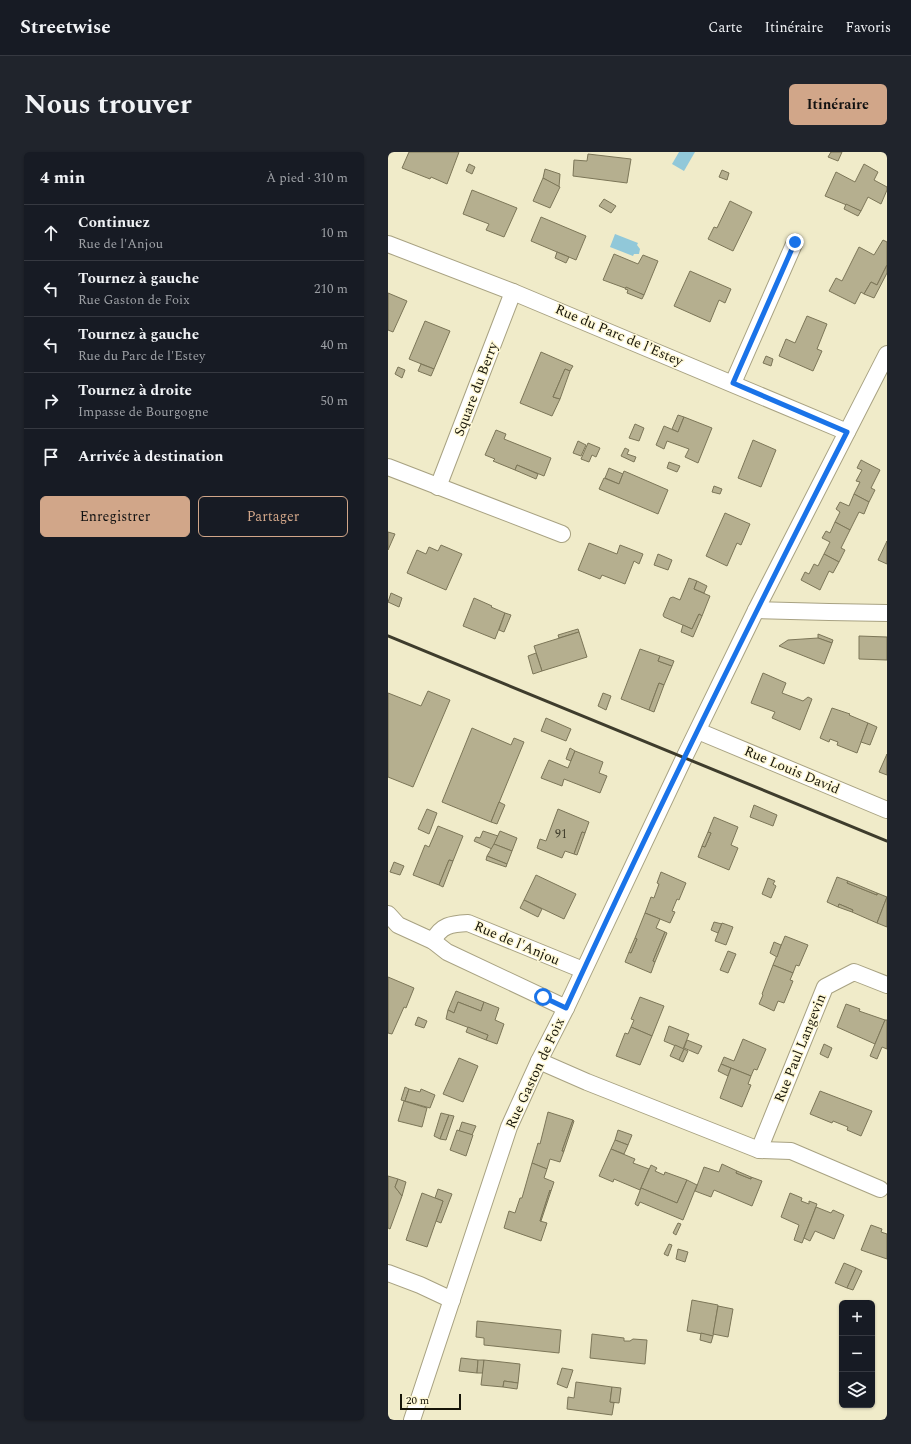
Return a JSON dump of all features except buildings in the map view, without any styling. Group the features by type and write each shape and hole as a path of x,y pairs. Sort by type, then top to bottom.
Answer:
{"street":[{"path":"733,383 795,242"},
{"name":"Rue du Parc de l'Estey","path":"388,244 514,292 847,432"},
{"name":"Square du Berry","path":"438,486 514,292"},
{"name":"Rue Gaston de Foix","path":"412,1420 509,1127 539,1061 566,1008 756,610 887,354"},
{"path":"388,467 562,534"},
{"path":"756,610 887,613"},
{"name":"Rue Louis David","path":"698,731 887,810"},
{"path":"388,914 398,925 433,941 447,952 566,1008"},
{"name":"Rue de l'Anjou","path":"433,941 437,933 450,924 468,923 583,970"},
{"name":"Rue Paul Langevin","path":"759,1150 825,987 854,972 887,985"},
{"path":"539,1061 586,1082 759,1150 791,1151 880,1189"},
{"path":"388,1273 420,1285 452,1300"}],"water":[{"path":"679,152 695,152 684,171 672,164"},
{"path":"615,234 638,243 637,245 640,249 639,254 634,254 633,256 610,247"}],"railway":[{"path":"388,636 887,841"}],"route":[{"path":"543,997 566,1008 684,758 756,610 847,432 733,383 795,242"}]}
